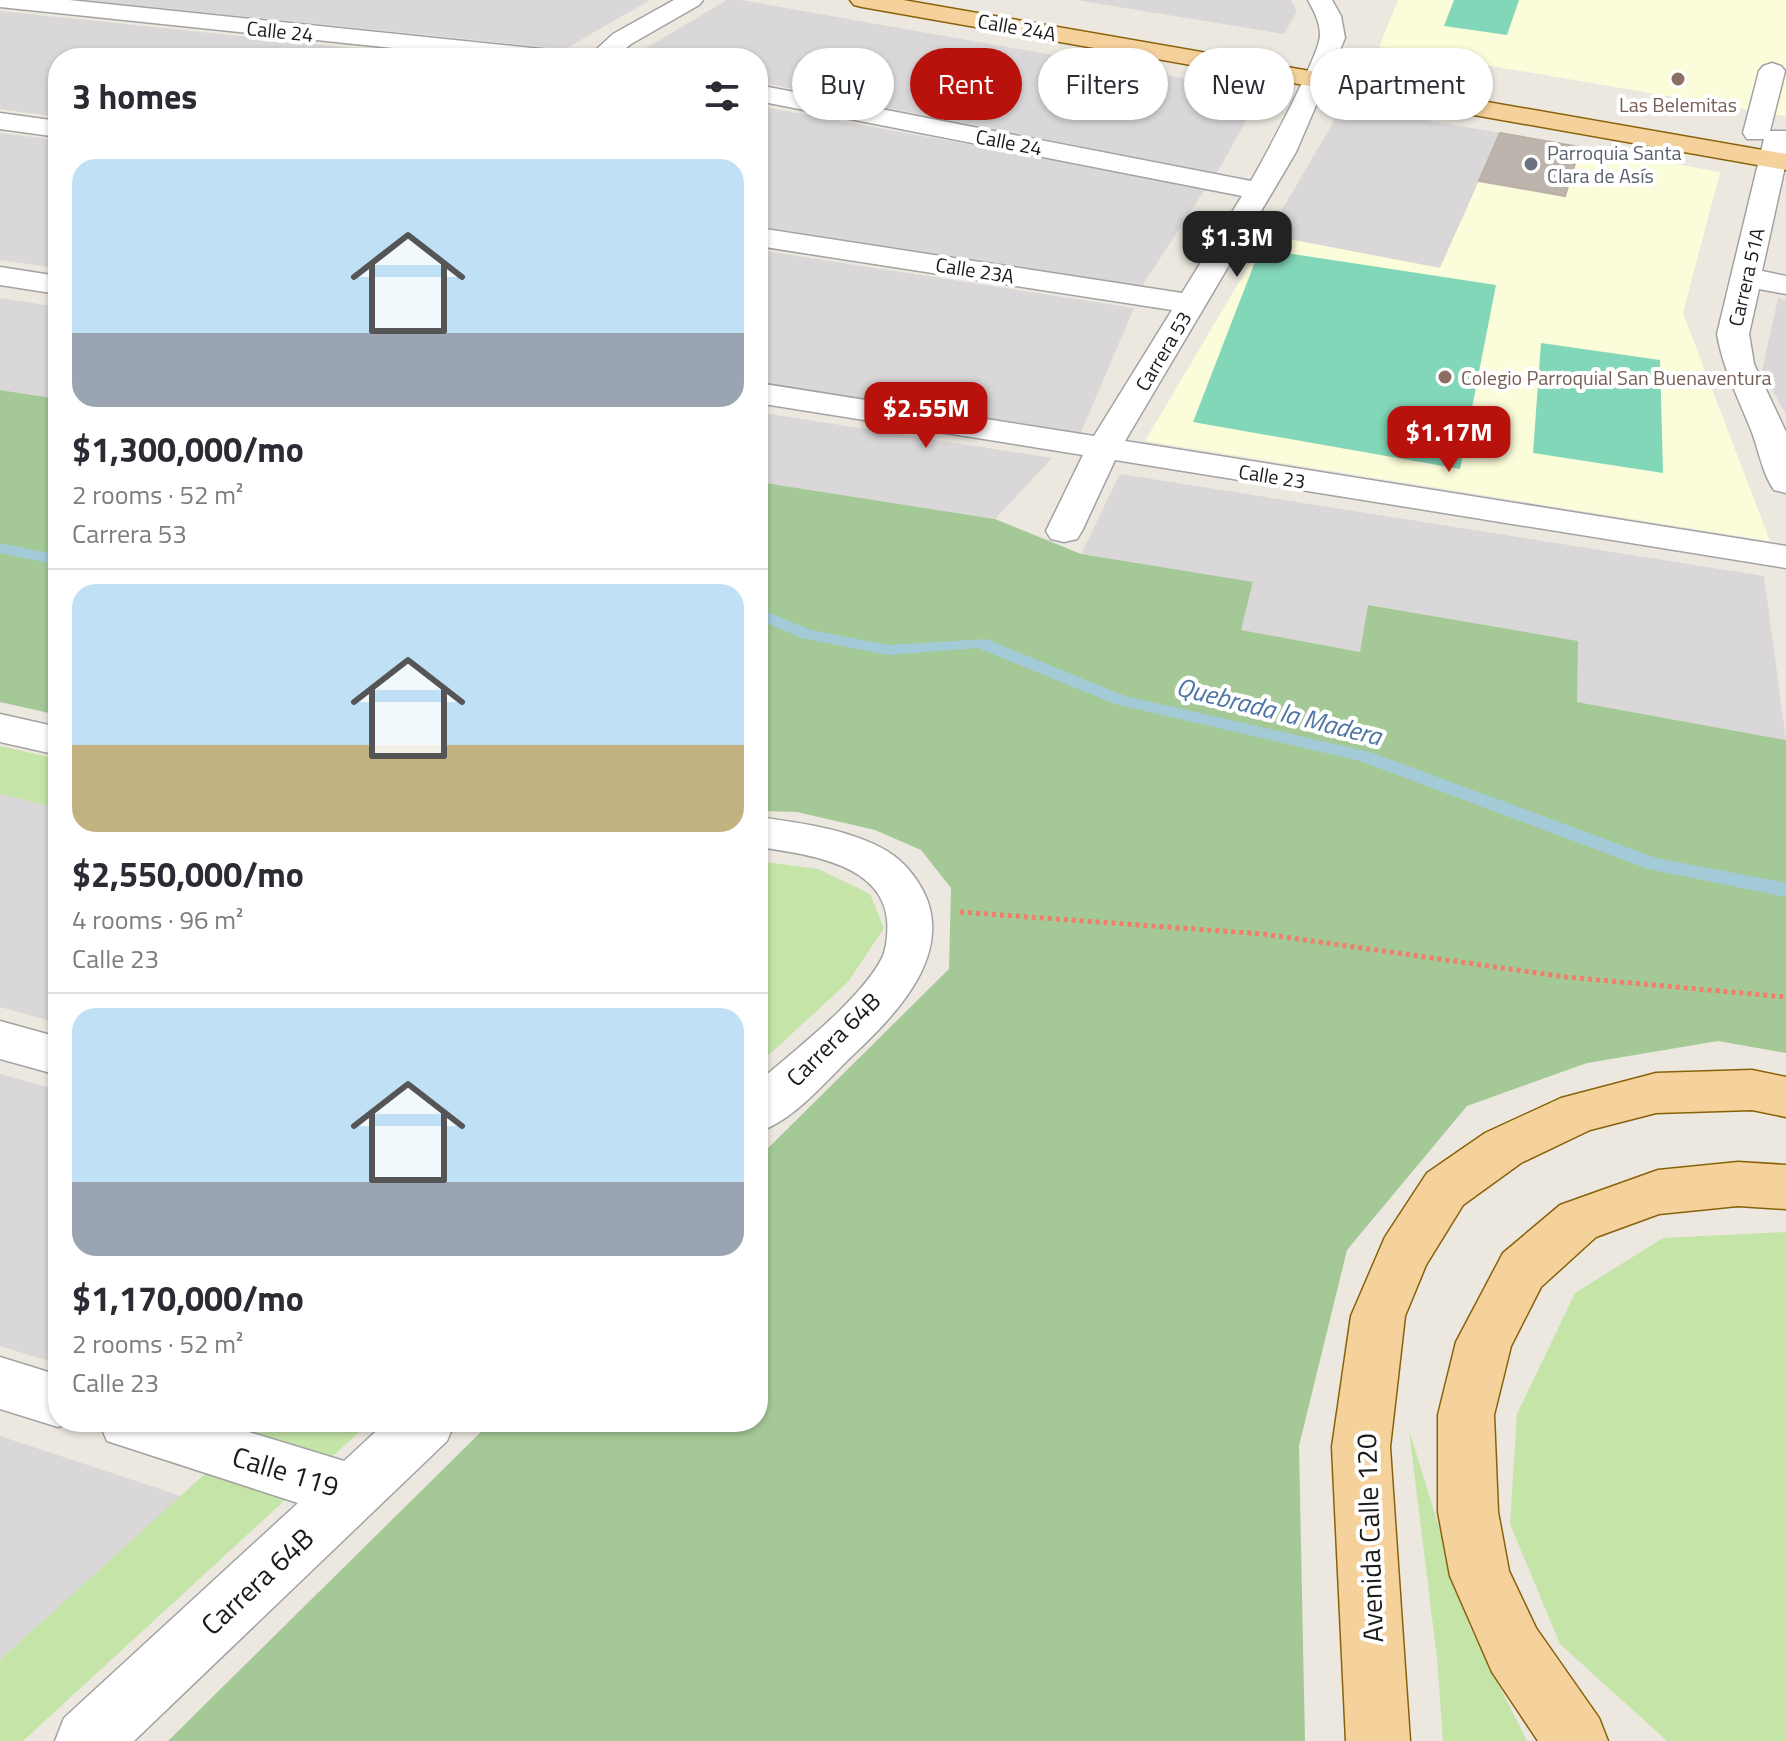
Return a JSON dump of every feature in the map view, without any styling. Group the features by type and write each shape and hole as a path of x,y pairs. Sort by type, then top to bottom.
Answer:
{"main road":[{"name":"Calle 24A","path":"862,0 1310,68"},
{"name":"Calle 24A","path":"976,0 1310,68"},
{"name":"Calle 24A","path":"1493,99 1776,146"},
{"name":"Avenida Calle 120","path":"1378,1741 1361,1447 1378,1316 1404,1254 1445,1189 1503,1148 1579,1112 1656,1093 1752,1090 1786,1097"},
{"path":"1576,1741 1514,1650 1480,1576 1468,1512 1466,1415 1484,1342 1522,1270 1578,1221 1658,1192 1738,1184 1786,1187"}],"street":[{"name":"Calle 24","path":"0,0 464,48"},
{"path":"611,48 691,0"},
{"name":"Carrera 53","path":"1320,0 1333,30 1327,48"},
{"name":"Carrera 51A","path":"1772,71 1776,146 1733,334 1734,348 1777,433 1786,483"},
{"name":"Carrera 53","path":"1064,531 1103,450 1260,191 1310,92"},
{"name":"Calle 24","path":"768,95 1260,191"},
{"path":"0,121 48,128"},
{"name":"Calle 23A","path":"768,239 1191,304"},
{"path":"0,276 48,283"},
{"path":"1745,277 1786,285"},
{"name":"Calle 23","path":"768,395 1786,557"},
{"path":"0,728 48,739"},
{"path":"768,833 812,840 863,857 891,879 908,903"},
{"name":"Carrera 64B","path":"768,1103 873,1004 903,962 912,932 908,903"},
{"path":"0,1040 48,1053"},
{"path":"0,1383 48,1398"},
{"name":"Calle 119","path":"159,1432 352,1492"},
{"name":"Carrera 64B","path":"87,1741 416,1432"}],"path":[{"path":"908,903 954,911 1263,934 1566,977 1786,997"}],"shaded area":[{"path":"85,0 650,0 567,48"},
{"path":"727,0 741,0 1013,48 910,48 910,112 894,109 894,48 792,48 792,89 768,84 768,48 646,48"},
{"path":"1076,0 1291,0 1297,11 1284,34"},
{"name":"Las Belemitas","path":"1398,0 1786,0 1786,116 1493,66 1493,48 1379,47"},
{"path":"0,11 353,48 48,48 48,116 0,109"},
{"path":"1022,50 1038,52 1038,120 1168,120 1168,75 1184,78 1184,120 1246,120 1217,173 950,120 1022,120"},
{"path":"768,108 792,112 792,120 834,120 1206,188 1142,286 768,228"},
{"path":"1335,120 1424,120 1500,133 1440,268 1267,235"},
{"path":"0,133 48,139 48,267 0,260"},
{"name":"Colegio Parroquial San Buenaventura","path":"1580,147 1720,172 1683,313 1770,541 1145,441 1267,235 1440,268 1479,181 1565,196"},
{"path":"768,252 1134,308 1078,439 768,385"},
{"path":"0,298 48,305 48,397 0,390"},
{"path":"1778,298 1786,300 1786,415 1762,371"},
{"path":"768,414 1052,458 995,519 768,484"},
{"path":"1120,474 1764,576 1786,740 1577,702 1577,641 1369,605 1360,652 1240,630 1253,583 1081,554"},
{"path":"0,794 48,806 48,1020 0,1007"},
{"path":"0,1074 48,1087 48,1361 0,1346"},
{"path":"0,1436 181,1496 0,1660"}],"green space":[{"path":"1454,0 1519,0 1507,35 1444,26"},
{"path":"1260,249 1496,285 1460,469 1193,422"},
{"path":"1541,343 1660,360 1663,473 1533,453"},
{"path":"0,390 48,397 48,713 0,702"},
{"path":"768,484 995,519 1081,554 1253,582 1241,630 1360,652 1368,605 1578,641 1577,702 1786,740 1786,1053 1718,1041 1587,1063 1467,1106 1347,1250 1299,1446 1305,1741 168,1741 481,1432 768,1432 768,1148 949,969 951,888 921,850 875,830 797,812 768,811"},
{"path":"0,746 48,757 48,806 0,794"},
{"path":"768,862 818,869 870,894 884,928 848,982 768,1056"},
{"path":"1786,1232 1786,1741 1667,1741 1560,1644 1510,1524 1517,1414 1575,1293 1663,1238"},
{"path":"1409,1430 1470,1627 1527,1741 1443,1741 1437,1658"},
{"path":"251,1432 359,1432 23,1741 0,1741 0,1660"}],"building":[{"name":"Parroquia Santa Clara de Asís","path":"1500,133 1580,147 1565,196 1479,181"}],"waterway":[{"name":"Quebrada la Madera","path":"0,548 48,558"},
{"name":"Quebrada la Madera","path":"768,617 807,634 888,650 980,643 1121,700 1364,756 1654,864 1786,890"}],"place":[{"name":"Las Belemitas","path":"1678,79"},
{"name":"Parroquia Santa Clara de Asís","path":"1531,164"},
{"name":"Colegio Parroquial San Buenaventura","path":"1445,377"}]}
